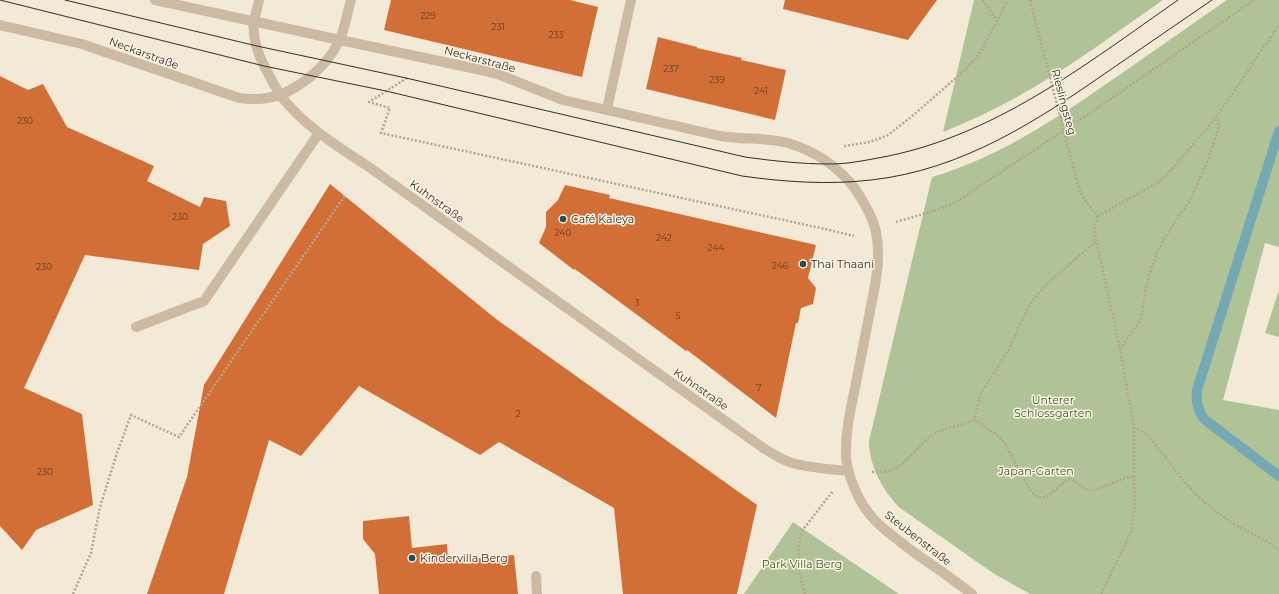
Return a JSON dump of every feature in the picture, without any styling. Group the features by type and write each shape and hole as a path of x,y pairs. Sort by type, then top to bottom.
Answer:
{"street":[{"name":"Neckarstraße","path":"155,0 417,55 493,73 563,100 726,137 786,142 817,155"},
{"name":"Kuhnstraße","path":"259,0 254,21 254,35 264,66 280,95 295,112 319,133 759,445 775,455 791,462 807,466 848,471"},
{"name":"Neckarstraße","path":"0,25 82,44 239,98 254,99 280,95 291,90 312,76 330,56 340,40 350,0"},
{"path":"607,109 631,0"},
{"path":"136,327 204,301 319,133"},
{"path":"817,155 831,164 850,182 869,212 876,230 878,246 876,280 846,436 846,458 848,471"},
{"name":"Steubenstraße","path":"848,471 866,511 877,523 890,535 972,594"},
{"path":"536,576 537,594"}],"path":[{"path":"983,0 997,21"},
{"path":"817,155 831,148 870,142 896,129 965,70 983,48 1008,0"},
{"name":"Rieslingsteg","path":"1030,0 1077,182 1086,203 1098,216"},
{"path":"411,75 369,102 390,108 381,133 852,236 861,236 896,222 940,209 962,198 1099,108 1254,0"},
{"path":"1101,594 1131,532 1136,506 1134,476 1134,427 1120,349 1094,230 1098,216 1138,195 1160,181 1174,168 1217,116 1279,26"},
{"path":"1120,349 1136,328 1141,318 1148,280 1158,250 1190,200 1206,166 1219,127 1217,116"},
{"path":"72,594 91,553 100,507 131,415 179,437 346,194"},
{"path":"881,472 895,469 908,460 935,433 965,424 974,419 981,393 1009,348 1032,301 1045,286 1096,241"},
{"path":"974,419 999,437 1006,445 1028,488 1033,494 1040,498 1049,496 1069,480 1074,480 1085,489 1092,491 1134,476"},
{"path":"1134,427 1149,436 1187,484 1214,510 1231,522 1279,550"},
{"path":"805,594 798,568 801,532 848,471"}],"green space":[{"path":"974,0 1163,0 1084,55 1036,86 990,111 943,132"},
{"name":"Unterer Schlossgarten","path":"1227,0 1279,0 1279,247 1265,243 1223,400 1279,410 1279,594 1030,594 993,573 900,508 888,494 878,478 871,460 869,441 932,177 981,159 1048,123 1091,95"},
{"path":"1279,290 1279,337 1265,333"},
{"name":"Park Villa Berg","path":"793,522 899,594 744,594"}],"building":[{"path":"391,0 570,0 598,7 582,77 384,30"},
{"path":"785,0 937,0 908,40 783,9"},
{"path":"658,37 697,48 742,58 741,60 786,70 775,120 646,89"},
{"path":"0,76 28,90 43,84 67,127 154,166 147,181 200,207 204,197 226,201 230,226 203,244 199,270 85,255 24,388 82,414 93,505 36,530 22,550 0,526"},
{"path":"330,184 496,319 757,505 737,594 623,594 614,508 499,442 480,455 359,386 301,456 269,440 224,594 147,594 187,477 204,385"},
{"path":"565,185 610,195 609,198 816,245 808,278 816,288 813,304 801,308 798,323 796,323 776,418 687,350 686,351 539,243 546,227 546,212 558,200"},
{"name":"Kindervilla Berg","path":"409,516 412,548 447,544 448,561 514,555 518,594 379,594 375,554 363,539 363,521"}],"waterway":[{"path":"1279,131 1197,390 1198,408 1204,419 1279,476"}],"tram line":[{"path":"0,0 264,66 386,91 742,176 774,180 823,183 855,182 904,174 936,166 997,140 1026,125 1083,89 1212,0"},
{"path":"65,0 257,46 406,78 745,157 788,162 830,164 848,163 878,158 920,148 960,134 1036,96 1108,49 1178,0"}],"place":[{"name":"Café Kaleya","path":"563,219"},
{"name":"Thai Thaani","path":"803,264"},
{"name":"Kindervilla Berg","path":"412,558"}],"park label":[{"name":"Japan-Garten","path":"1036,471"}]}
